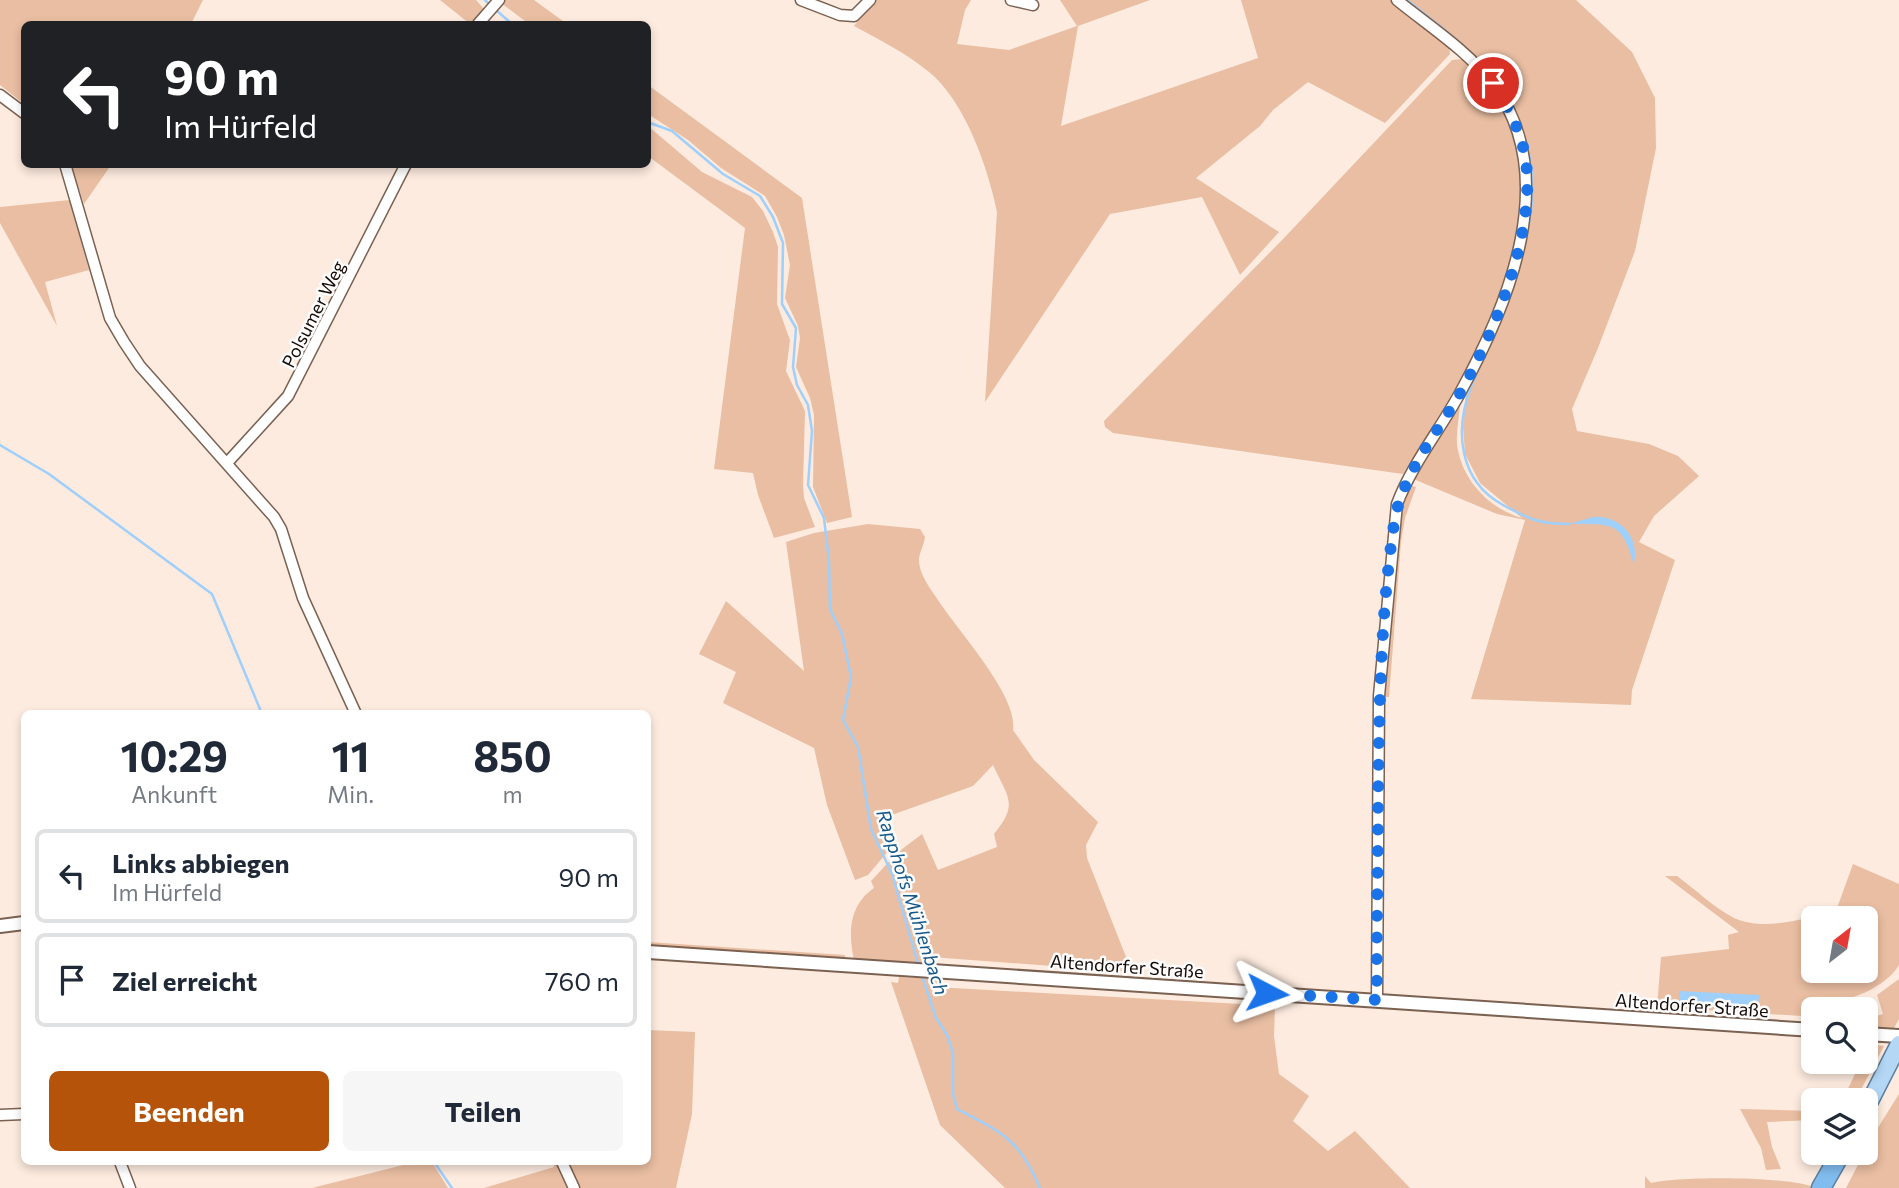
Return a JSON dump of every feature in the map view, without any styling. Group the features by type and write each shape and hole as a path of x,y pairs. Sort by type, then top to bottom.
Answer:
{"highway":[{"path":"1821,1188 1835,1165"},
{"path":"1827,1188 1837,1165"}],"main road":[{"path":"1876,1088 1899,1044"}],"street":[{"path":"481,21 499,0"},
{"path":"801,0 840,15 854,16 870,0"},
{"path":"1012,0 1033,5"},
{"path":"1377,1000 1379,696 1397,504 1409,478 1460,394 1496,314 1520,238 1528,183 1525,155 1517,128 1493,83 1478,66 1397,0"},
{"path":"0,95 21,111"},
{"path":"66,168 110,318 140,366 274,517 281,529 303,598 354,710"},
{"name":"Polsumer Weg","path":"227,463 288,396 403,168"},
{"path":"0,926 21,923"},
{"name":"Altendorfer Straße","path":"651,951 1801,1029"},
{"path":"1878,1035 1899,1036"},
{"path":"0,1115 21,1114"},
{"path":"121,1165 130,1188"},
{"path":"563,1165 574,1188"}],"shaded area":[{"path":"0,0 203,0 192,21 21,21 21,102 0,85"},
{"path":"440,0 476,0 485,10 473,21 466,21"},
{"path":"503,0 534,0 563,21 525,21 501,3"},
{"path":"873,0 971,0 965,10 957,44 1009,50 1077,26 1060,0 1150,0 1078,26 1061,126 1258,58 1241,0 1393,0 1443,41 1449,47 1450,54 1385,123 1308,82 1273,110 1260,126 1196,178 1279,232 1240,275 1202,197 1110,214 985,402 997,212 993,195 973,136 954,100 942,85 911,59 854,26"},
{"path":"1403,0 1576,0 1632,52 1655,98 1656,148 1635,251 1572,409 1577,431 1649,444 1678,456 1699,476 1654,516 1639,542 1675,560 1632,690 1631,705 1471,699 1525,520 1497,514 1411,478 1460,400 1457,444 1464,469 1488,500 1498,508 1522,518 1480,483 1465,454 1463,426 1466,394 1518,260 1531,199 1527,153 1499,87"},
{"path":"1464,59 1499,99 1515,133 1523,168 1520,211 1508,267 1477,349 1403,474 1113,433 1105,427 1104,421 1285,237 1452,60"},
{"path":"651,87 802,198 852,517 827,523 813,487 814,415 810,398 796,367 800,338 798,326 785,298 790,265 777,217 765,196 721,168 688,140 651,116"},
{"path":"651,129 702,172 752,197 763,211 778,247 777,304 790,340 786,371 805,411 804,498 815,527 774,538 753,473 714,469 745,228 651,158"},
{"path":"72,168 109,168 84,204"},
{"path":"70,200 89,270 45,282 57,326 0,223 0,207"},
{"path":"1409,485 1416,487 1405,518 1401,542 1389,697 1382,697 1400,508"},
{"path":"868,524 920,529 925,537 919,558 922,574 945,611 997,681 1012,716 1013,730 1034,760 1098,822 1086,845 1087,858 1132,972 931,957 931,963 854,960 851,930 855,911 874,888 871,881 897,853 922,834 938,870 997,847 994,834 1007,815 1009,800 993,765 973,786 886,817 889,850 868,875 855,880 827,805 814,748 723,703 736,672 699,654 726,601 804,671 786,542 814,533"},
{"path":"1853,864 1899,884 1899,965 1876,987 1855,997 1801,997 1801,1016 1657,1007 1661,957 1729,949 1728,935 1739,932 1665,876 1677,876 1719,909 1746,922 1772,924 1801,919 1801,984 1878,984 1878,906 1838,906"},
{"path":"651,942 845,955 845,959 651,946"},
{"path":"899,977 936,979 938,987 1275,1006 1274,1036 1279,1074 1309,1096 1293,1121 1328,1151 1355,1131 1410,1188 1005,1188 940,1125 891,982 898,983"},
{"path":"1899,979 1899,1019 1893,1030 1878,1029 1878,1015 1883,1014 1877,995"},
{"path":"651,1030 695,1032 692,1114 676,1188 579,1188 568,1165 651,1165"},
{"path":"1878,1045 1884,1046 1878,1057"},
{"path":"1855,1074 1869,1074 1862,1088 1848,1088"},
{"path":"1899,1094 1899,1188 1846,1188 1858,1165 1878,1165 1878,1128"},
{"path":"1740,1109 1801,1111 1801,1121 1767,1122 1772,1147 1781,1169 1766,1170 1761,1148"},
{"path":"403,1165 434,1165 448,1188 312,1188"},
{"path":"559,1165 570,1188 484,1188"},
{"path":"1645,1176 1651,1183 1735,1178 1784,1181 1815,1188 1645,1188"}],"water":[{"path":"1593,517 1612,520 1626,530 1634,545 1634,564 1625,540 1613,528 1596,524 1569,524"},
{"path":"1679,991 1759,995 1758,1008 1679,1004"}],"waterway":[{"name":"Rapphofs Mühlenbach","path":"485,0 491,6"},
{"path":"1407,0 1479,61 1502,90 1511,107"},
{"name":"Rapphofs Mühlenbach","path":"496,10 509,21"},
{"name":"Rapphofs Mühlenbach","path":"651,123 672,131 723,174 760,196 773,217 783,243 782,304 796,328 793,367 797,385 808,405 812,431 808,485 824,518 829,561 830,609 842,634 851,677 843,720 858,747 871,829 892,874 919,967"},
{"path":"1519,123 1528,150 1532,179 1526,236"},
{"path":"1495,332 1466,404 1462,437 1469,469 1488,495 1503,505 1534,520 1569,524"},
{"path":"0,445 49,474 212,594 260,710"},
{"name":"Rapphofs Mühlenbach","path":"921,973 936,1018 947,1035 953,1053 953,1094 957,1109 1008,1139 1025,1158 1040,1188"},
{"path":"436,1165 452,1188"}],"route":[{"path":"1267,993 1377,1000 1379,696 1397,504 1403,488 1460,394 1476,361 1513,266 1525,210 1528,183 1525,155 1517,128 1493,83"}]}
